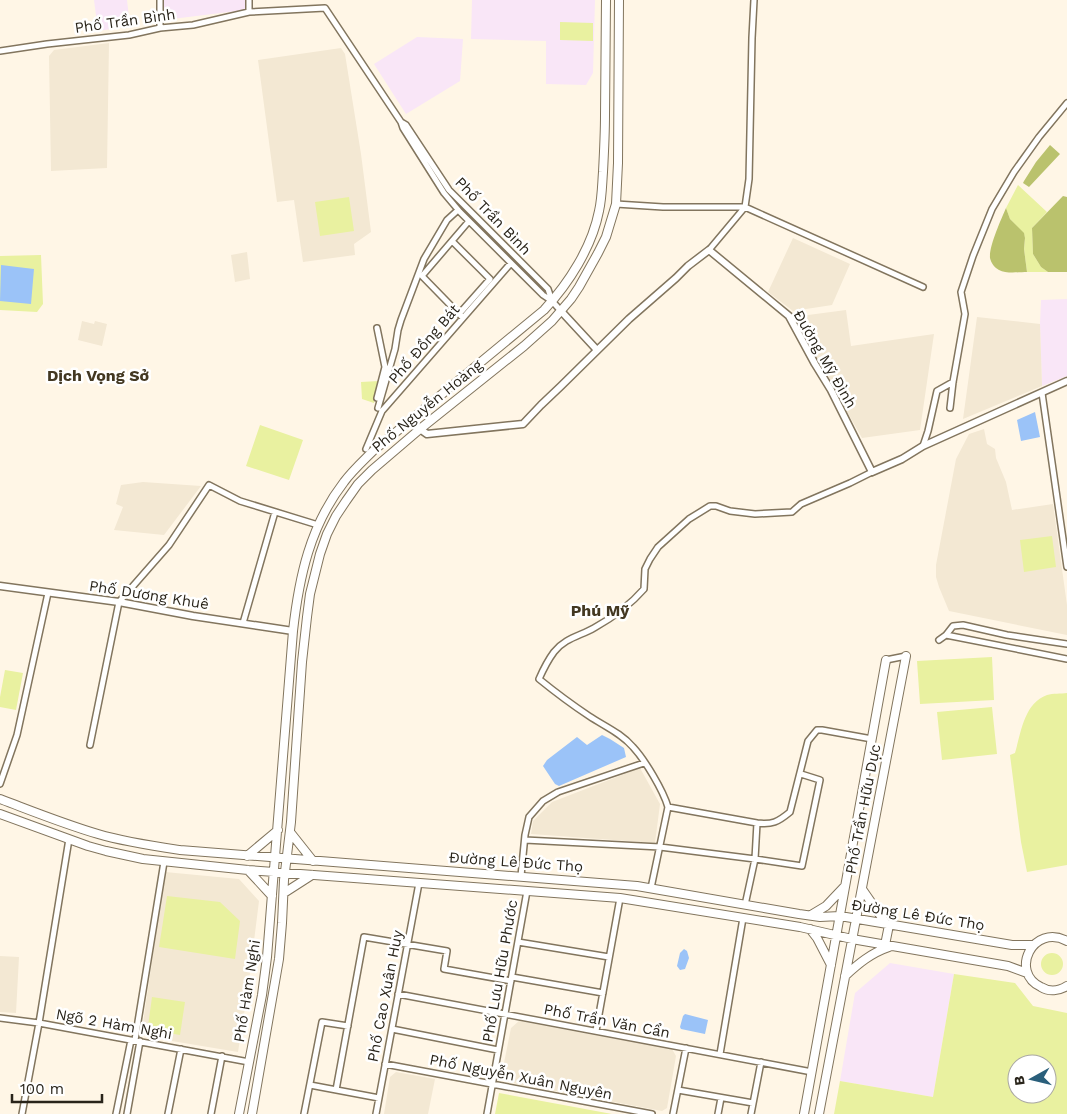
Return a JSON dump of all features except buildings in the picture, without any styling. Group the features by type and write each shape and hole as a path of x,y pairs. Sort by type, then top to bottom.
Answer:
{"main road":[{"name":"Phố Nguyễn Hoàng","path":"274,871 287,696 297,597 309,549 318,525 344,482 373,452 536,316 552,301 573,272 594,228 602,192 605,138 606,0"},
{"name":"Phố Nguyễn Hoàng","path":"286,872 310,594 327,534 346,501 358,484 372,470 524,346 554,319 579,287 598,253 606,237 616,204 620,0"},
{"name":"Phố Trần Hữu Dực","path":"819,1114 906,656"},
{"name":"Phố Trần Hữu Dực","path":"804,1114 886,660"},
{"name":"Đường Lê Đức Thọ","path":"0,799 68,825 122,840 180,850 521,876 651,888 806,915 820,917 840,916 1012,945 1034,945 1040,940 1054,937 1067,941"},
{"name":"Đường Lê Đức Thọ","path":"0,814 106,851 143,859 248,870 620,898 743,918 852,940 1008,966 1028,973"},
{"path":"247,856 278,830"},
{"path":"290,832 313,861"},
{"path":"248,870 272,896"},
{"name":"Phố Hàm Nghi","path":"239,1114 250,1062 267,957 274,871"},
{"name":"Phố Hàm Nghi","path":"252,1114 279,959 286,872"},
{"path":"284,892 313,874"},
{"path":"800,928 806,915 826,906 845,886"},
{"path":"829,980 844,979 858,964 888,946 888,925 862,889"},
{"path":"810,930 832,965"},
{"path":"1034,945 1028,953 1026,963 1031,980 1037,986 1054,991 1067,986"}],"street":[{"path":"160,0 160,28"},
{"path":"249,0 249,12"},
{"path":"420,429 427,434 523,424 629,320 688,266 709,250 745,208 749,178 754,0"},
{"name":"Phố Trần Bình","path":"0,51 111,38 160,28 193,25 249,12 325,8 401,122 402,128 444,193 458,210 543,295 552,301 597,350"},
{"path":"950,408 965,314 961,292 973,256 992,209 1014,172 1067,103"},
{"name":"Phố Trần Bình","path":"401,122 406,125 448,190 548,289 552,301"},
{"path":"616,204 745,208 923,287"},
{"path":"377,328 384,367 376,407 395,349 400,325 424,259 447,220 458,210"},
{"path":"452,241 490,279 461,316 422,276 469,221"},
{"name":"Đường Mỹ Đình","path":"709,250 790,316 831,390 872,472"},
{"name":"Phố Đồng Bát","path":"366,449 382,410 461,316 511,263"},
{"path":"651,888 668,807 665,797 633,747 539,679 555,651 568,639 594,628 634,600 644,589 645,569 658,547 689,519 710,506 755,514 792,512 801,504 902,459 923,446 1067,381"},
{"path":"923,446 937,391 953,382"},
{"path":"1042,393 1067,567"},
{"path":"90,745 120,602 169,545 208,485 240,501 318,525"},
{"path":"243,624 275,512"},
{"name":"Phố Dương Khuê","path":"0,586 120,602 193,616 293,631"},
{"path":"0,784 17,735 48,593"},
{"path":"939,640 953,626 963,625 1007,635 1067,644"},
{"path":"946,635 1067,659"},
{"path":"886,660 906,656"},
{"path":"287,696 300,697"},
{"path":"668,807 757,824 770,824 782,819 790,812 808,741 817,730 872,739"},
{"path":"521,876 529,817 543,801 558,792 644,763"},
{"path":"525,840 660,847 802,866 820,780 801,774"},
{"path":"745,905 755,859 757,824"},
{"name":"Ngõ 2 Hàm Nghi","path":"69,839 39,1023 250,1062"},
{"path":"127,1114 136,1040 164,862"},
{"name":"Phố Cao Xuân Huy","path":"376,1114 418,883"},
{"name":"Phố Lưu Hữu Phước","path":"486,1114 527,891"},
{"path":"596,1031 620,898"},
{"path":"720,1054 743,918"},
{"path":"336,1090 364,937 448,951 444,969 602,993"},
{"path":"518,942 609,957"},
{"name":"Phố Trần Văn Cẩn","path":"398,994 812,1072"},
{"path":"258,1013 269,1014"},
{"path":"0,1018 39,1023 22,1114"},
{"path":"304,1114 322,1022 348,1026"},
{"path":"392,1030 498,1050"},
{"path":"116,1114 136,1040"},
{"path":"674,1114 686,1048"},
{"path":"168,1114 181,1049"},
{"path":"211,1114 222,1056"},
{"path":"752,1114 761,1062"},
{"name":"Phố Nguyễn Xuân Nguyên","path":"385,1064 652,1114"},
{"path":"310,1085 379,1098"},
{"path":"678,1090 753,1104"},
{"path":"718,1114 721,1098"}],"shaded area":[{"path":"94,0 127,0 130,26 98,31"},
{"path":"164,0 245,0 245,10 164,20"},
{"path":"472,0 595,0 593,73 586,85 546,84 546,41 471,39"},
{"path":"417,37 463,39 460,81 406,114 374,64"},
{"path":"109,43 107,168 51,171 49,56 54,50"},
{"path":"341,48 345,54 371,232 354,244 355,255 303,262 294,200 277,202 258,60"},
{"path":"793,238 850,264 832,305 793,311 768,292"},
{"path":"247,252 250,279 235,282 231,255"},
{"path":"1067,299 1067,376 1042,386 1041,300"},
{"path":"846,310 851,346 934,334 920,430 862,438 793,317"},
{"path":"977,317 1040,324 1042,386 963,419"},
{"path":"82,321 94,324 95,321 107,324 102,346 78,340"},
{"path":"984,429 987,444 995,449 996,458 1006,482 1012,510 1053,504 1067,605 1067,635 949,611 939,587 936,577 936,565 956,459 969,434"},
{"path":"143,482 201,486 164,535 114,530 123,507 116,504 121,485"},
{"path":"640,768 660,804 655,843 531,834 533,821 552,802"},
{"path":"165,872 239,879 259,901 238,1052 148,1037 142,1030"},
{"path":"0,956 19,957 16,1013 0,1012"},
{"path":"890,963 954,974 933,1097 840,1081 855,993"},
{"path":"519,1021 672,1049 676,1056 667,1108 662,1111 508,1082 502,1073 511,1028"},
{"path":"396,1072 435,1079 428,1114 384,1114 390,1077"}],"green space":[{"path":"560,22 593,23 593,41 560,40"},
{"path":"1050,145 1060,154 1029,187 1023,183 1036,162"},
{"path":"1018,185 1047,212 1032,228 1033,254 1041,267 1048,272 1027,272 1024,234 1010,219 1006,208"},
{"path":"1063,196 1067,197 1067,272 1048,272 1041,267 1033,254 1032,228"},
{"path":"349,197 354,231 320,236 315,202"},
{"path":"1006,208 1010,219 1024,233 1027,272 1002,271 995,267 990,258 993,240"},
{"path":"41,255 43,304 37,312 0,310 0,256"},
{"path":"379,381 374,403 362,399 361,382"},
{"path":"260,425 303,440 289,480 246,466"},
{"path":"1052,536 1056,567 1024,572 1020,540"},
{"path":"992,657 994,700 920,704 917,661"},
{"path":"5,670 23,673 16,710 0,707"},
{"path":"1067,693 1067,865 1027,872 1021,842 1010,755 1015,753 1025,719 1033,705 1047,695"},
{"path":"992,707 997,754 942,760 937,712"},
{"path":"167,896 220,902 240,921 235,959 159,947"},
{"path":"1052,953 1060,956 1063,964 1060,972 1052,975 1044,972 1041,964 1044,956"},
{"path":"954,974 1015,983 1033,1006 1067,1013 1067,1114 834,1114 840,1081 933,1097"},
{"path":"152,997 185,1002 180,1035 150,1030 148,1026"},
{"path":"499,1093 612,1114 495,1114"}],"water":[{"path":"1,265 34,269 31,304 0,301"},
{"path":"1035,412 1040,437 1021,441 1017,420"},
{"path":"602,735 624,748 626,757 559,786 555,784 543,766 547,760 577,737 587,745"},
{"path":"684,949 687,951 689,958 685,969 680,970 677,966 680,953"},
{"path":"685,1014 708,1020 705,1034 681,1029"}],"district":[{"name":"Dịch Vọng Sở","path":"98,375"},
{"name":"Phú Mỹ","path":"600,610"}]}
